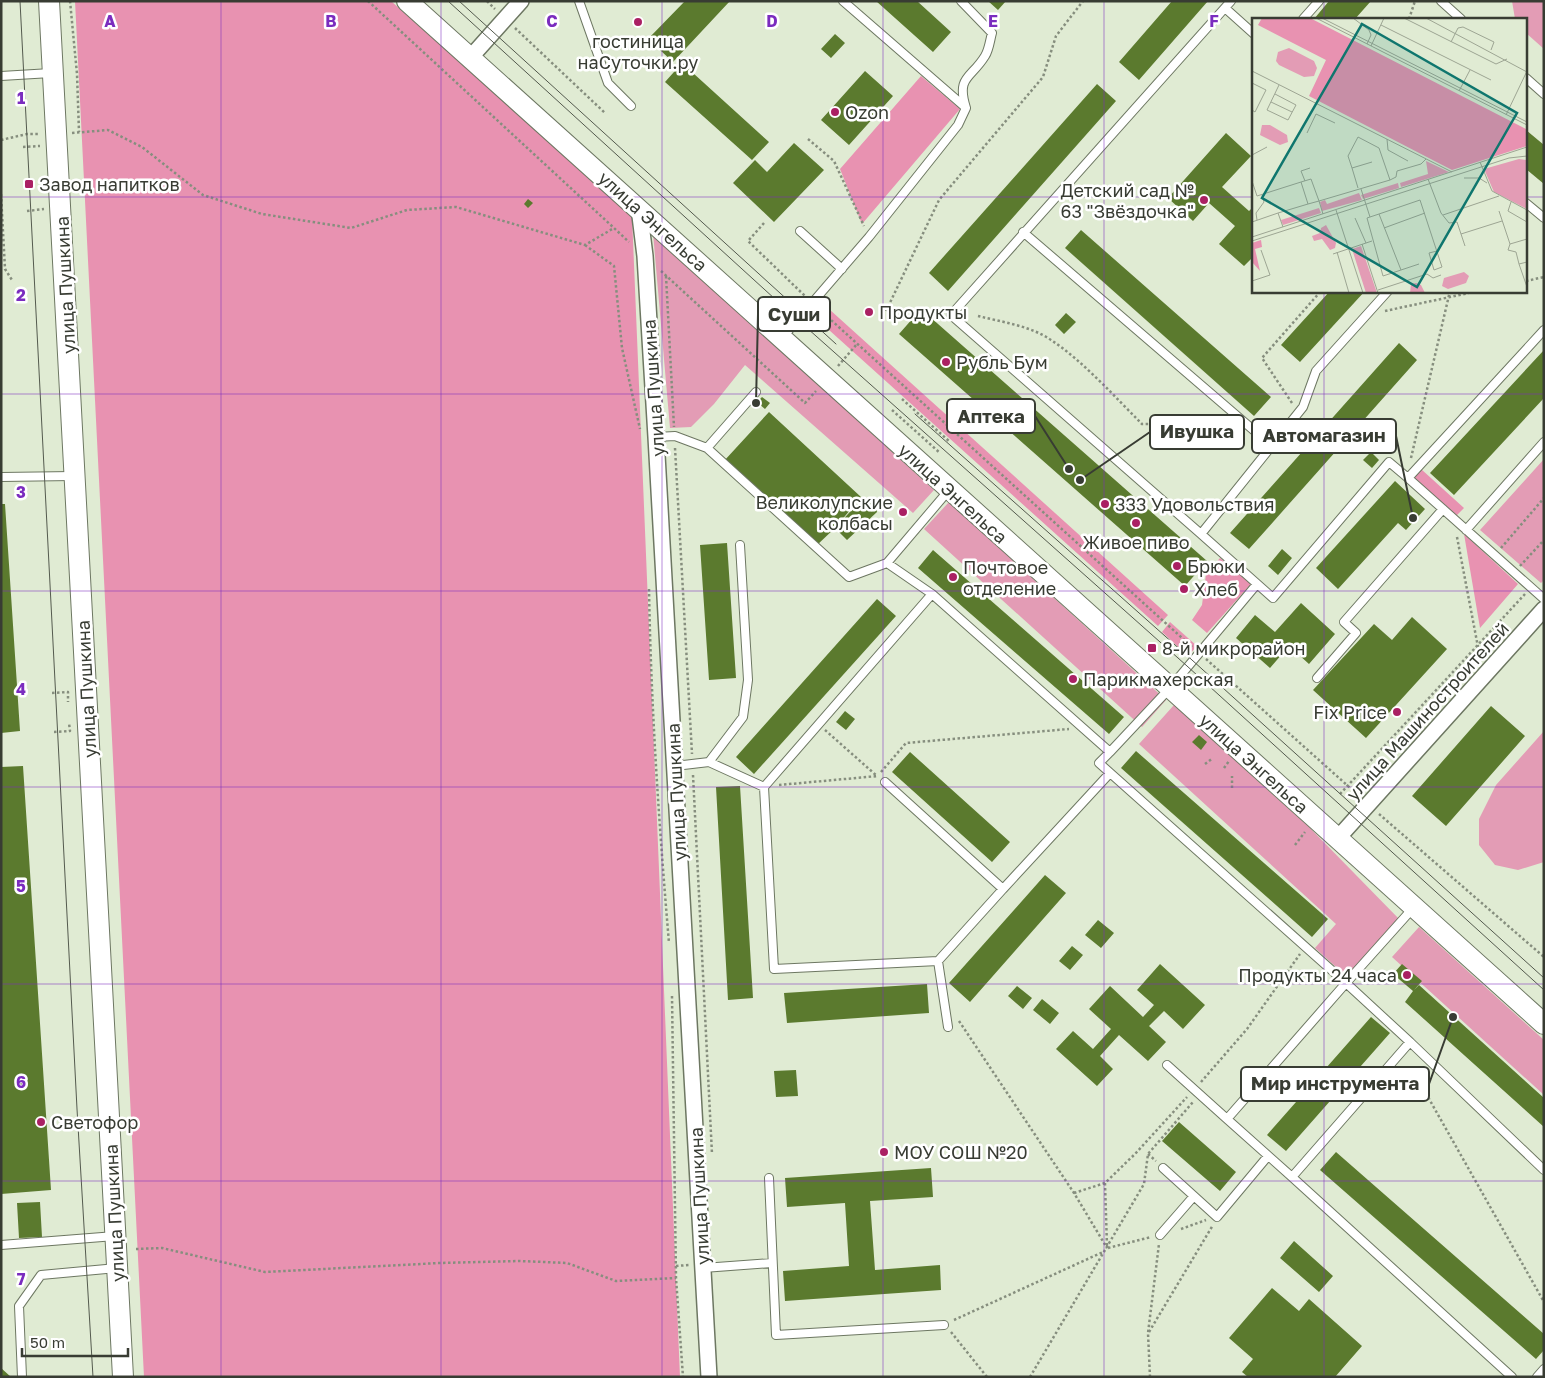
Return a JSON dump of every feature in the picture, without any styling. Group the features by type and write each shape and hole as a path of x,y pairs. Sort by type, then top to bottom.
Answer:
{"main road":[{"name":"улица Пушкина","path":"50,1 123,1377"},
{"name":"улица Энгельса","path":"407,1 1544,1024"}],"street":[{"path":"470,58 521,1"},
{"name":"улица Пушкина","path":"639,208 645,256 656,436 675,766 700,1266 709,1377"},
{"name":"улица Машиностроителей","path":"1338,838 1544,609"}],"lane":[{"path":"579,1 608,83 631,106"},
{"path":"843,1 966,108"},
{"path":"782,338 869,237 958,125 966,108 961,92 967,77 986,56 992,33 961,1"},
{"path":"1304,18 1319,1"},
{"path":"1441,1 1460,18"},
{"path":"1252,32 1228,4 950,315 1273,598 1389,462 1544,599"},
{"path":"1,76 53,73"},
{"path":"1528,80 1544,94"},
{"path":"1528,205 1544,218"},
{"path":"800,231 842,269"},
{"path":"1023,232 1272,446"},
{"path":"1201,534 1299,413 1316,370 1387,292"},
{"path":"1406,477 1544,330"},
{"path":"706,448 756,392"},
{"path":"656,436 675,436 706,448 849,577 887,563 949,489"},
{"path":"1466,530 1544,442"},
{"path":"1,477 75,476"},
{"path":"1317,678 1356,633 1344,622 1443,509"},
{"path":"709,762 743,716 748,680 740,545"},
{"path":"887,563 932,594 1110,752"},
{"path":"1257,584 1170,688 1100,763 1410,1042 1544,1170"},
{"path":"932,594 764,787 774,969 938,961 1110,773"},
{"path":"675,766 709,762 764,787"},
{"path":"885,782 1003,889"},
{"path":"1227,1119 1415,906"},
{"path":"938,961 948,1027"},
{"path":"1292,1176 1410,1042"},
{"path":"1167,1065 1292,1176 1512,1377"},
{"path":"1163,1168 1217,1217 1268,1156"},
{"path":"769,1178 776,1335 944,1325"},
{"path":"1160,1235 1194,1196"},
{"path":"1,1245 115,1236"},
{"path":"700,1266 772,1264"},
{"path":"22,1377 19,1306 41,1275 117,1268"},
{"path":"1537,1377 1544,1369"}],"path":[{"path":"70,1 77,74 79,132"},
{"path":"368,1 805,403 816,390"},
{"path":"487,1 605,113"},
{"path":"886,311 939,200 1043,77 1056,36 1083,1"},
{"path":"1408,18 1415,1"},
{"path":"1,140 27,134 108,130 142,147 203,195 262,214 351,228 407,210 456,207 585,245 614,266 622,348 640,432"},
{"path":"808,139 834,161 869,237"},
{"path":"23,147 41,146"},
{"path":"1,194 5,269 12,280"},
{"path":"27,211 44,210"},
{"path":"764,223 748,241 812,303 1348,785"},
{"path":"585,245 614,228"},
{"path":"666,276 713,1163"},
{"path":"1528,280 1544,277"},
{"path":"1299,413 1262,358 1320,292"},
{"path":"1406,477 1450,292"},
{"path":"1366,315 1474,292"},
{"path":"978,316 1015,325 1051,340 1092,374 1142,424 1204,423 1239,417"},
{"path":"837,367 857,344"},
{"path":"902,399 950,442"},
{"path":"892,410 940,453"},
{"path":"1494,555 1544,498"},
{"path":"1454,519 1478,647"},
{"path":"1514,573 1544,540"},
{"path":"648,580 650,669 659,823 669,947"},
{"path":"1340,794 1531,588"},
{"path":"52,693 68,692"},
{"path":"818,725 878,776"},
{"path":"764,787 878,776 906,743 1084,728"},
{"path":"54,732 70,731"},
{"path":"1205,764 1213,758"},
{"path":"1232,776 1232,788"},
{"path":"1388,821 1544,957"},
{"path":"1295,845 1309,827"},
{"path":"672,995 676,1278 683,1377"},
{"path":"944,999 1074,1193 1106,1250"},
{"path":"1411,1067 1544,1302"},
{"path":"1030,1377 1144,1184 1148,1154 1199,1094"},
{"path":"1105,1183 1106,1250"},
{"path":"987,1377 944,1325 1106,1250 1217,1217"},
{"path":"1148,1333 1217,1217"},
{"path":"1150,1377 1148,1333 1160,1235"},
{"path":"136,1249 162,1248 265,1272 520,1261 567,1263 616,1281 676,1278"},
{"path":"676,1266 700,1266"}],"shaded area":[{"path":"75,1 391,1 632,216 680,1377 144,1377"},
{"path":"1512,1 1544,1 1544,49 1528,35 1528,18 1515,18"},
{"path":"921,76 960,109 862,224 840,169"},
{"path":"653,233 934,490 913,513 745,365 714,404 691,427 670,428"},
{"path":"829,309 1168,615 1158,626 819,321"},
{"path":"1544,459 1544,580 1541,583 1480,530"},
{"path":"1421,469 1464,508 1455,517 1413,479"},
{"path":"949,502 1166,700 1142,727 924,529"},
{"path":"1464,534 1518,584 1480,628"},
{"path":"1220,558 1251,584 1207,633 1192,620 1202,605 1206,574"},
{"path":"1170,622 1197,646 1188,656 1162,632"},
{"path":"1174,705 1309,827 1401,921 1347,977 1315,948 1336,924 1139,744"},
{"path":"1544,731 1544,862 1518,870 1495,865 1479,845 1479,819 1496,785"},
{"path":"1419,927 1544,1040 1544,1095 1392,957"}],"building":[{"path":"685,1 730,1 673,62 648,39"},
{"path":"876,1 917,1 951,32 933,52"},
{"path":"988,1 1006,1 998,10"},
{"path":"1172,1 1208,1 1139,80 1119,62"},
{"path":"1329,1 1371,1 1356,18 1315,18"},
{"path":"835,34 845,43 831,58 821,49"},
{"path":"682,63 769,142 752,160 665,82"},
{"path":"865,71 893,96 849,145 821,120"},
{"path":"1097,84 1116,101 948,291 929,273"},
{"path":"1528,132 1544,145 1544,184 1528,171"},
{"name":"Детский сад № 63 \"Звёздочка\"","path":"1226,133 1251,156 1222,187 1249,211 1252,208 1252,258 1244,266 1219,244 1235,226 1209,203 1193,221 1168,198"},
{"path":"794,143 824,170 774,222 733,183 755,160 767,172"},
{"path":"528,199 533,203 528,208 524,204"},
{"path":"1081,230 1271,397 1254,416 1065,248"},
{"path":"1329,292 1364,292 1300,362 1281,345"},
{"path":"921,309 1207,561 1185,586 899,334"},
{"path":"1066,313 1076,322 1064,334 1055,325"},
{"path":"1399,343 1417,360 1249,549 1230,533"},
{"path":"1544,350 1544,398 1454,495 1430,473"},
{"path":"762,397 770,403 765,409 757,402"},
{"path":"769,412 861,497 835,528 816,546 724,461"},
{"path":"1371,452 1379,460 1372,468 1363,460"},
{"path":"1395,481 1425,509 1406,530 1398,523 1338,589 1316,568"},
{"path":"861,500 871,500 875,504 877,512 847,540 835,528"},
{"path":"1,504 5,504 20,731 1,733"},
{"path":"727,543 736,678 709,680 700,545"},
{"path":"1282,549 1292,558 1278,575 1268,566"},
{"path":"933,550 1124,717 1109,734 918,568"},
{"path":"877,599 896,616 754,774 736,757"},
{"path":"1301,603 1335,634 1309,664 1289,646 1270,668 1236,638 1255,615 1275,632"},
{"path":"1412,617 1447,649 1366,738 1313,690 1374,624 1392,640"},
{"path":"1491,706 1525,736 1446,826 1412,796"},
{"path":"845,711 855,719 846,730 836,722"},
{"path":"1199,735 1207,742 1201,750 1192,742"},
{"path":"1136,751 1328,919 1312,937 1121,768"},
{"path":"910,752 1010,842 992,862 892,772"},
{"path":"23,766 51,1190 1,1194 1,767"},
{"path":"740,786 753,998 728,1000 716,787"},
{"path":"1045,875 1066,893 970,1002 949,983"},
{"path":"1098,920 1114,933 1101,948 1085,935"},
{"path":"1072,946 1083,955 1070,970 1059,961"},
{"path":"1160,964 1205,1005 1183,1029 1164,1011 1149,1026 1166,1042 1148,1061 1119,1035 1100,1056 1113,1069 1097,1086 1056,1049 1073,1031 1093,1049 1111,1029 1089,1009 1110,986 1143,1017 1154,1005 1137,990"},
{"path":"1402,964 1422,981 1414,990 1419,985 1544,1098 1544,1127 1405,1002 1413,991 1393,974"},
{"path":"927,984 929,1013 787,1023 784,993"},
{"path":"1017,986 1032,998 1023,1009 1008,996"},
{"path":"1042,999 1059,1013 1050,1024 1033,1010"},
{"path":"1371,1017 1390,1033 1286,1151 1267,1135"},
{"path":"796,1070 798,1096 776,1097 774,1071"},
{"path":"1179,1122 1236,1172 1220,1191 1162,1141"},
{"path":"1336,1152 1544,1334 1544,1350 1536,1359 1320,1170"},
{"path":"931,1168 933,1197 870,1201 875,1270 940,1265 941,1290 785,1301 783,1271 849,1266 845,1203 787,1207 785,1178"},
{"path":"40,1202 42,1237 19,1238 17,1203"},
{"path":"1294,1241 1333,1276 1319,1292 1280,1258"},
{"path":"1272,1288 1299,1311 1309,1299 1362,1346 1335,1377 1248,1377 1242,1372 1253,1359 1229,1338"},
{"path":"1,1368 11,1377 1,1377"}],"tram line":[{"path":"20,1 77,1109 93,1377"},
{"path":"448,1 798,320 1187,666 1544,990"},
{"path":"459,1 836,344"},
{"path":"915,414 1192,660 1544,978"}],"place":[{"name":"гостиница наСуточки.ру","path":"638,22"},
{"name":"Ozon","path":"835,112"},
{"name":"Завод напитков","path":"29,184"},
{"name":"Детский сад № 63 \"Звёздочка\"","path":"1204,200"},
{"name":"Продукты","path":"869,312"},
{"name":"Рубль Бум","path":"946,362"},
{"name":"Суши","path":"756,403"},
{"name":"Аптека","path":"1069,469"},
{"name":"Ивушка","path":"1080,480"},
{"name":"333 Удовольствия","path":"1105,504"},
{"name":"Великолупские колбасы","path":"903,512"},
{"name":"Автомагазин","path":"1413,518"},
{"name":"Живое пиво","path":"1136,523"},
{"name":"Брюки","path":"1177,566"},
{"name":"Почтовое отделение","path":"953,577"},
{"name":"Хлеб","path":"1184,589"},
{"name":"8-й микрорайон","path":"1152,648"},
{"name":"Парикмахерская","path":"1073,679"},
{"name":"Fix Price","path":"1397,712"},
{"name":"Продукты 24 часа","path":"1407,975"},
{"name":"Мир инструмента","path":"1453,1017"},
{"name":"Светофор","path":"41,1122"},
{"name":"МОУ СОШ №20","path":"884,1152"}]}
